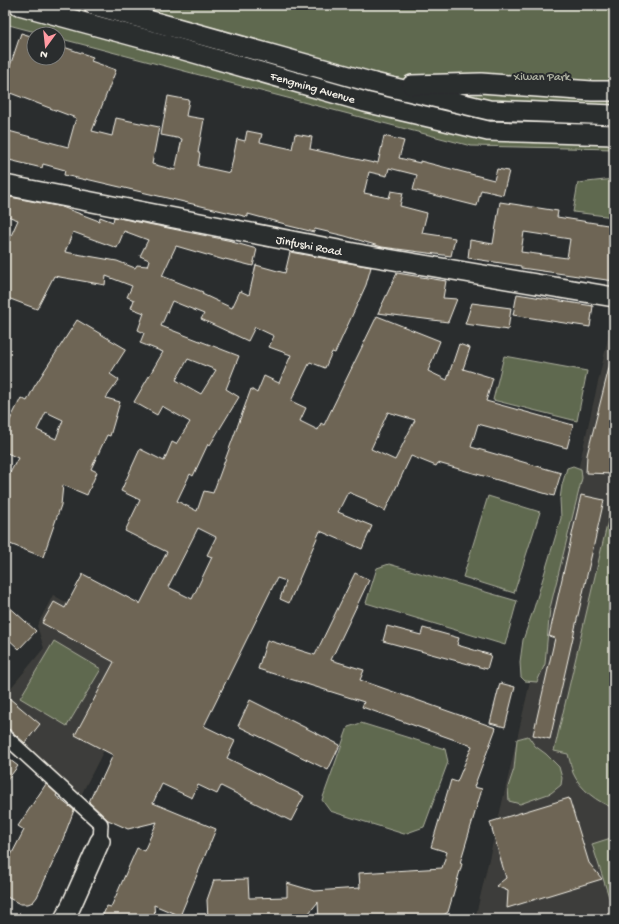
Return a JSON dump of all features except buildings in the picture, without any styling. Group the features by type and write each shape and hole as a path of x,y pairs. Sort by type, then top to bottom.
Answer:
{"main road":[{"name":"Fengming Avenue","path":"19,5 163,44 366,102 488,131 614,135"},
{"name":"Fengming Avenue","path":"94,5 386,86 490,110 614,115"},
{"path":"386,86 481,83 592,92 614,91"},
{"name":"Jinfushi Road","path":"5,185 364,255 614,297"},
{"path":"57,919 68,915 100,841"}],"street":[{"path":"5,736 101,824 100,841"}],"shaded area":[{"path":"614,312 614,919 475,919 517,739"},
{"path":"53,595 154,652 79,799 5,731 5,695 44,648 37,626"}],"green space":[{"name":"Xiwan Park","path":"5,5 614,5 614,149 471,146 66,40 66,26 26,26 26,30 5,24"},
{"path":"614,179 614,217 573,212 578,183"},
{"path":"504,356 587,371 577,421 493,400"},
{"path":"573,466 581,469 582,478 550,608 545,664 537,682 525,681 521,677 520,662 523,640 561,518 560,499 562,485 567,468"},
{"path":"614,495 614,808 595,799 585,790 573,773 568,754 554,751"},
{"path":"488,496 540,512 514,593 463,577"},
{"path":"389,564 517,601 505,645 366,603 377,568"},
{"path":"54,641 101,669 67,726 20,698"},
{"path":"361,723 445,749 448,762 424,827 404,834 330,811 322,800 348,727"},
{"path":"528,736 535,746 546,754 559,767 562,778 561,785 551,793 520,804 509,801 508,787 514,769 517,739"},
{"path":"614,837 614,896 609,897 592,844"}]}
